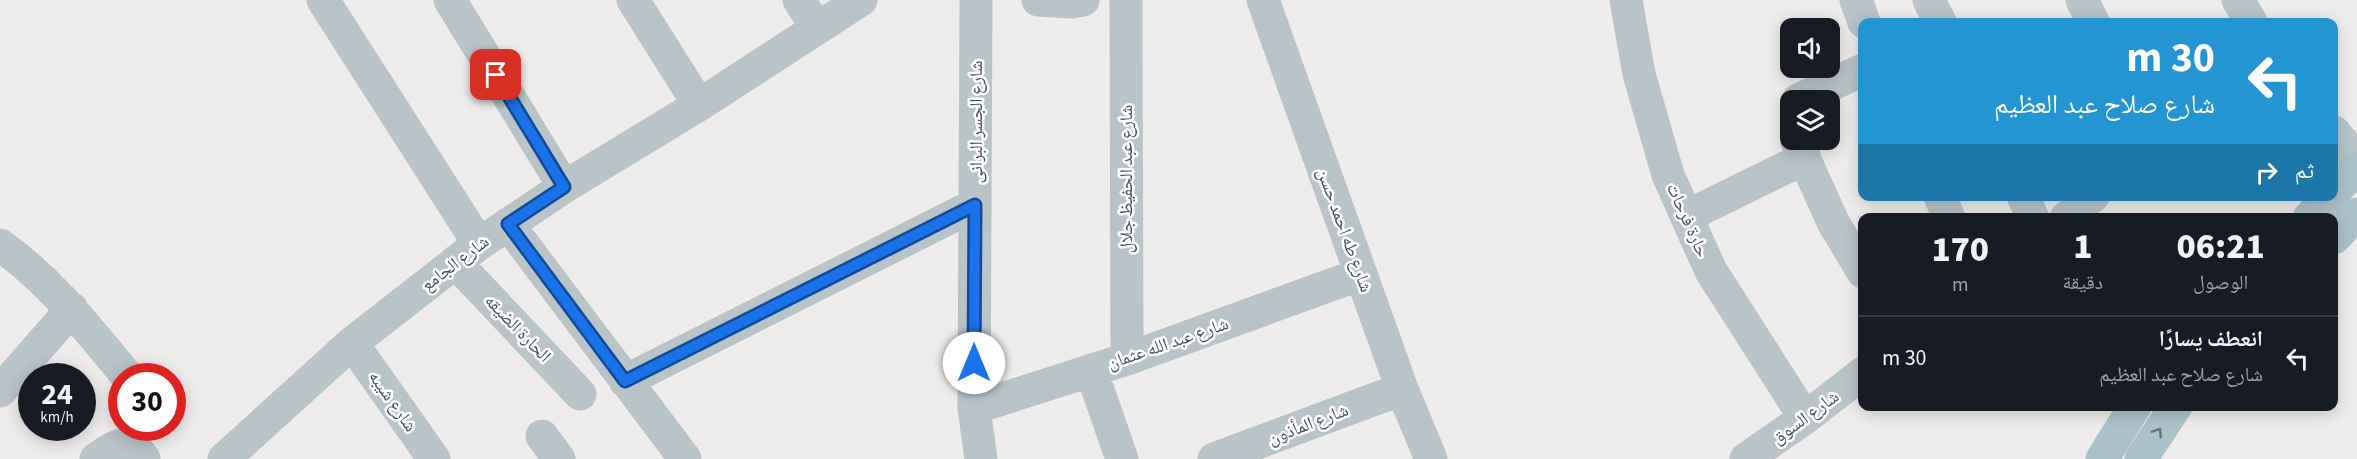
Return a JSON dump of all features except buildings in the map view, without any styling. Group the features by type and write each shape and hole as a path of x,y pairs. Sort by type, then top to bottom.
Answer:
{"main road":[{"path":"2338,188 2357,168"},
{"path":"2314,213 2325,201"},
{"path":"2338,234 2357,214"},
{"path":"2102,459 2132,411"},
{"path":"2141,459 2173,411"}],"street":[{"name":"الحارة الضيقه","path":"323,0 467,253 580,394"},
{"path":"450,0 564,187"},
{"path":"633,0 699,105"},
{"path":"799,0 817,28"},
{"name":"شارع الجامع","path":"225,459 352,343 467,253 564,187 699,105 861,0"},
{"name":"شارع الجسر البرانى","path":"976,0 974,408 981,459"},
{"path":"1038,0 1072,2 1083,0"},
{"name":"شارع عبد الحفيظ جلال","path":"1126,0 1127,359"},
{"name":"شارع طه احمد حسن","path":"1263,0 1402,389 1431,459"},
{"path":"1856,0 1863,18"},
{"path":"1929,0 1938,18"},
{"path":"2082,0 2091,18"},
{"path":"2238,0 2249,18"},
{"name":"حارة فرحات","path":"1636,4 1639,74 1668,175 1711,271 1805,418"},
{"path":"1821,90 1858,72"},
{"path":"2338,137 2357,159"},
{"path":"1687,216 1801,150 1833,222 1858,264"},
{"path":"2072,213 2087,201"},
{"path":"625,381 975,205"},
{"path":"508,224 685,459"},
{"path":"0,245 39,276 72,309 116,363"},
{"name":"شارع عبد الله عثمان","path":"974,408 1127,359 1361,274"},
{"path":"0,391 72,309"},
{"name":"شارع شيبه","path":"352,343 434,459"},
{"path":"1090,370 1122,459"},
{"name":"شارع السوق","path":"1746,459 1858,378"},
{"name":"شارع المأذون","path":"1214,459 1258,451 1402,389"},
{"path":"96,459 113,447 138,444"}],"route":[{"path":"496,75 564,187 508,224 625,381 975,205 974,363"}]}
